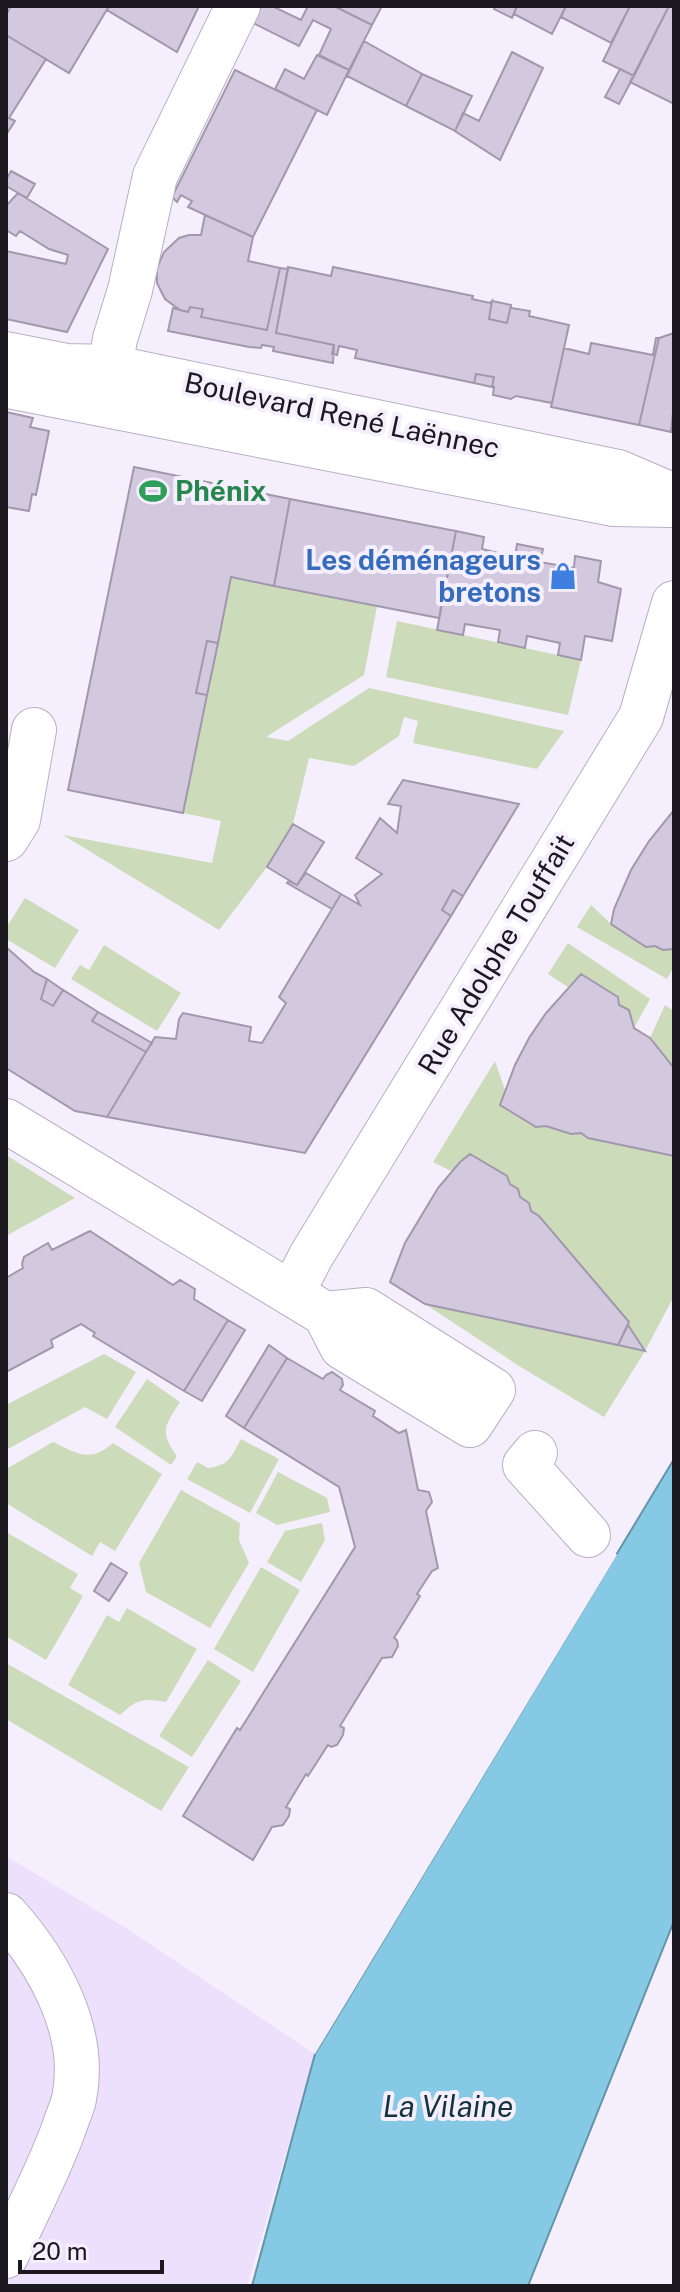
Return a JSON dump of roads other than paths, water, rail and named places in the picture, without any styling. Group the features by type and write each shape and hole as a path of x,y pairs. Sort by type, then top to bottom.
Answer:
{"street":[{"path":"110,367 139,205 155,176 175,104 238,6"},
{"name":"Boulevard René Laënnec","path":"6,354 67,366 110,367 618,472 674,496"},
{"name":"Boulevard René Laënnec","path":"6,386 613,504 674,505"},
{"name":"Rue Adolphe Touffait","path":"6,1121 309,1303 311,1256 641,717 674,603"},
{"path":"6,839 18,820 34,730"},
{"path":"535,1453 525,1465 588,1535"},
{"path":"6,2256 52,2159 74,2098 77,2062 72,2029 58,1991 11,1936"}],"water":[{"name":"La Vilaine","path":"674,1459 674,1921 528,2286 252,2286 315,2054"}],"place":[{"name":"Phénix","path":"153,491"},
{"name":"Les déménageurs bretons","path":"563,576"}]}
